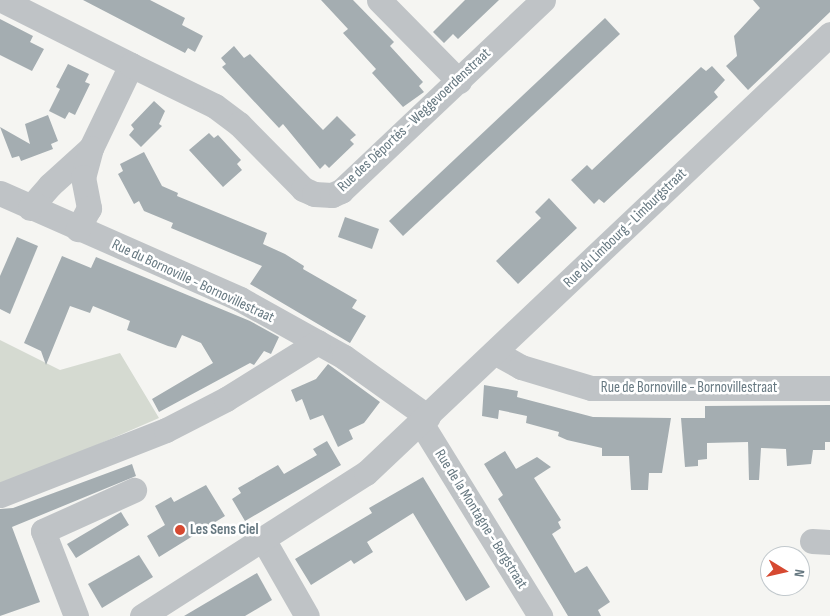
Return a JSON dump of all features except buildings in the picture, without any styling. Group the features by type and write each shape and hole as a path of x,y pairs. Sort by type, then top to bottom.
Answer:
{"street":[{"name":"Rue des Déportés - Weggevoerdenstraat","path":"2,0 222,110 303,189 326,196 342,190 459,81 542,0"},
{"path":"379,0 459,81"},
{"name":"Rue du Limbourg - Limburgstraat","path":"142,616 264,541 366,473 496,353 830,34"},
{"path":"78,229 90,208 83,177 91,148 131,65"},
{"path":"30,208 50,185 91,148"},
{"name":"Rue du Bornoville - Bornovillestraat","path":"0,192 30,208 225,292 318,342 403,397 425,420"},
{"path":"0,495 166,430 226,399 318,342"},
{"name":"Rue de Bornoville - Bornovillestraat","path":"496,353 521,367 572,384 601,389 830,388"},
{"name":"Rue de la Montagne - Bergstraat","path":"425,420 540,616"},
{"path":"76,616 43,531 134,490"},
{"path":"264,541 307,616"}],"shaded area":[{"path":"0,340 60,370 120,353 159,418 0,487"}],"place":[{"name":"Les Sens Ciel","path":"180,530"}]}
